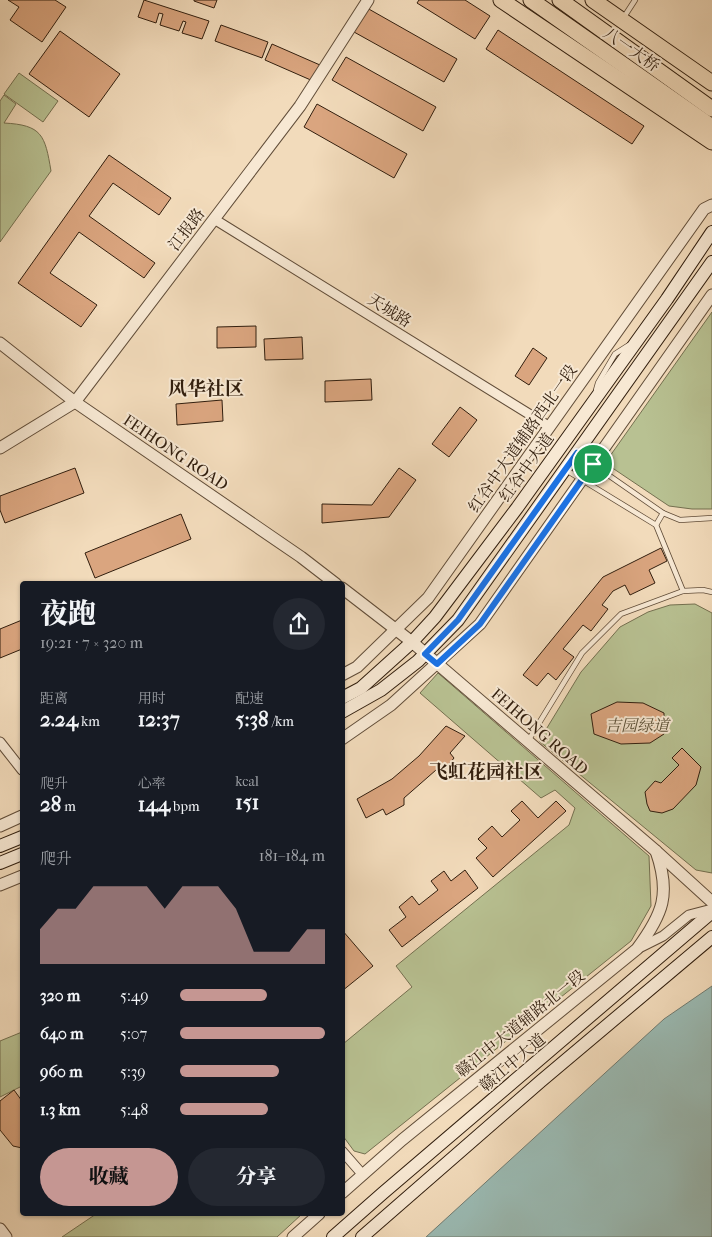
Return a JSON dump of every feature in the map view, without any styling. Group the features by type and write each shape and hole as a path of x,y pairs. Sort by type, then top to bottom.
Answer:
{"main road":[{"path":"501,0 712,142"},
{"name":"八一大桥","path":"560,0 712,109"},
{"path":"593,0 712,83"},
{"name":"八一大桥","path":"532,1 712,126"},
{"name":"红谷中大道","path":"345,696 361,688 412,642 438,612 517,508 712,232"},
{"name":"红谷中大道","path":"345,710 381,690 425,654 458,620 712,262"},
{"path":"0,846 20,838"},
{"path":"0,863 20,855"},
{"name":"赣江中大道","path":"333,1237 632,982 712,910"},
{"name":"赣江中大道","path":"362,1237 541,1081 712,938"}],"street":[{"name":"江报路","path":"0,448 74,402 300,106 368,0"},
{"name":"红谷中大道辅路西北一段","path":"345,673 357,667 428,598 704,209 712,205"},
{"name":"天城路","path":"214,218 550,427"},
{"path":"345,737 391,705 480,624 712,295"},
{"name":"FEIHONG ROAD","path":"0,344 74,402 302,557 332,581"},
{"name":"FEIHONG ROAD","path":"345,590 412,642 656,851 712,902"},
{"path":"0,742 20,767"},
{"path":"0,826 20,817"},
{"name":"赣江中大道辅路北一段","path":"345,1190 402,1140 637,949 650,931 664,898 662,870 656,851"},
{"path":"0,885 20,877"},
{"path":"637,949 663,936 689,915 712,910"},
{"path":"345,1154 363,1175"},
{"path":"293,1237 317,1216"},
{"path":"0,1229 6,1237"}],"lane":[{"path":"622,20 635,0"},
{"path":"577,453 663,513 680,520 712,518"},
{"path":"565,470 656,525 683,590"},
{"path":"656,525 663,513"},
{"path":"527,741 582,653 621,614 683,590 712,592"}],"green space":[{"path":"19,73 58,101 43,122 4,94"},
{"path":"4,95 16,104 4,123 27,126 40,134 44,141 51,171 0,242 0,101"},
{"path":"712,312 712,509 669,506 605,463"},
{"name":"吉园绿道","path":"695,604 712,613 712,873 696,870 539,741 581,672 620,627 648,612 670,605"},
{"path":"438,673 649,856 651,906 631,941 365,1154 354,1151 345,1139 345,1042 412,987 396,966 569,825 575,808 555,790 541,798 420,693"},
{"path":"20,1033 20,1087 0,1097 0,1041"},
{"path":"93,1216 300,1216 277,1237 62,1237"}],"water":[{"path":"712,986 712,1237 426,1237 664,1019"}],"building":[{"path":"8,0 55,0 66,7 42,42 10,20 19,7"},
{"path":"144,0 209,21 202,39 182,33 186,22 183,21 179,31 160,25 163,14 159,13 156,23 138,17"},
{"path":"194,0 217,0 214,8"},
{"path":"419,0 465,0 490,16 475,39 417,3"},
{"path":"367,8 457,59 444,82 354,32"},
{"path":"221,25 268,42 262,58 215,41"},
{"path":"498,30 644,126 632,144 486,49"},
{"path":"60,31 120,74 89,117 29,74"},
{"path":"272,44 320,65 313,81 265,60"},
{"path":"346,57 436,107 423,131 332,80"},
{"path":"317,104 407,154 394,178 304,127"},
{"path":"109,155 171,198 159,215 113,183 89,216 155,263 144,278 79,232 50,273 97,305 81,327 18,283"},
{"path":"256,326 256,347 217,348 217,327"},
{"path":"302,337 303,359 265,360 264,339"},
{"path":"533,348 547,358 529,385 515,376"},
{"path":"371,379 372,400 325,402 325,381"},
{"path":"222,400 223,421 177,425 176,404"},
{"path":"460,407 477,420 449,457 432,444"},
{"path":"75,468 84,493 5,523 0,510 0,496"},
{"path":"399,468 416,480 389,517 322,523 322,504 372,505"},
{"path":"181,514 191,539 95,578 85,553"},
{"path":"661,548 667,561 649,570 655,583 630,595 625,585 613,591 602,605 608,609 591,631 583,625 563,649 574,657 556,680 548,673 537,686 523,675 603,577"},
{"path":"20,621 20,650 0,658 0,629"},
{"path":"617,702 643,703 664,713 664,734 650,743 621,744 594,734 591,714"},
{"path":"446,726 465,736 450,753 454,758 441,774 436,770 404,798 404,805 386,815 383,809 366,818 357,799 392,779 419,756"},
{"path":"682,748 701,767 696,785 673,809 662,813 650,811 645,792 655,781 661,783 679,765 672,758"},
{"path":"522,801 538,818 556,801 566,811 493,877 476,858 487,848 478,839 492,826 502,837 520,820 511,811"},
{"path":"465,870 478,888 402,947 389,930 406,917 399,907 412,896 419,905 438,890 431,881 444,871 451,881"},
{"path":"345,933 373,966 345,989"},
{"path":"14,1090 20,1098 20,1148 13,1146 0,1130 0,1101"}],"district":[{"name":"风华社区","path":"206,388"},
{"name":"飞虹花园社区","path":"486,771"}],"route":[{"path":"577,453 593,464 480,624 437,664 425,654 458,620 577,453"}]}
